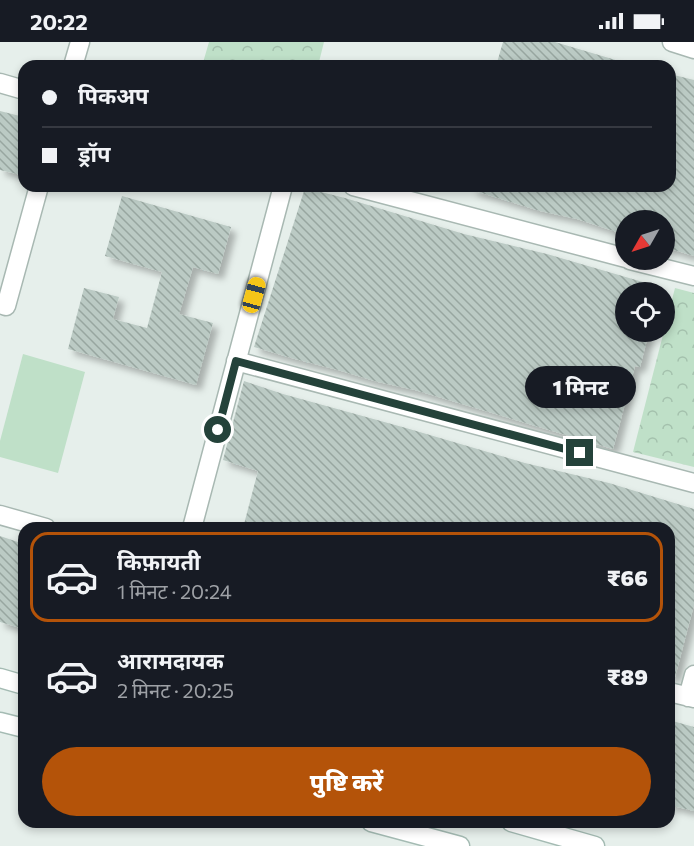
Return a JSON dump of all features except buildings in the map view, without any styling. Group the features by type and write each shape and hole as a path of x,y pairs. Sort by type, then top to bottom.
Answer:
{"street":[{"path":"75,60 80,42"},
{"path":"672,42 694,49"},
{"path":"0,84 18,88"},
{"path":"0,304 6,306 37,192"},
{"path":"194,522 281,192"},
{"path":"376,192 615,255"},
{"path":"670,270 694,276"},
{"path":"236,361 694,483"},
{"path":"0,515 25,522"},
{"path":"675,693 691,697 694,675"},
{"path":"0,678 18,683"},
{"path":"0,722 18,726"},
{"path":"393,828 460,846"},
{"path":"532,828 595,846"}],"green space":[{"path":"209,42 324,42 320,60 204,60"},
{"path":"675,288 694,293 694,467 633,452 661,342 675,342"},
{"path":"23,354 85,372 58,473 0,457 0,441"}],"route":[{"path":"218,430 236,361 580,453"}]}
